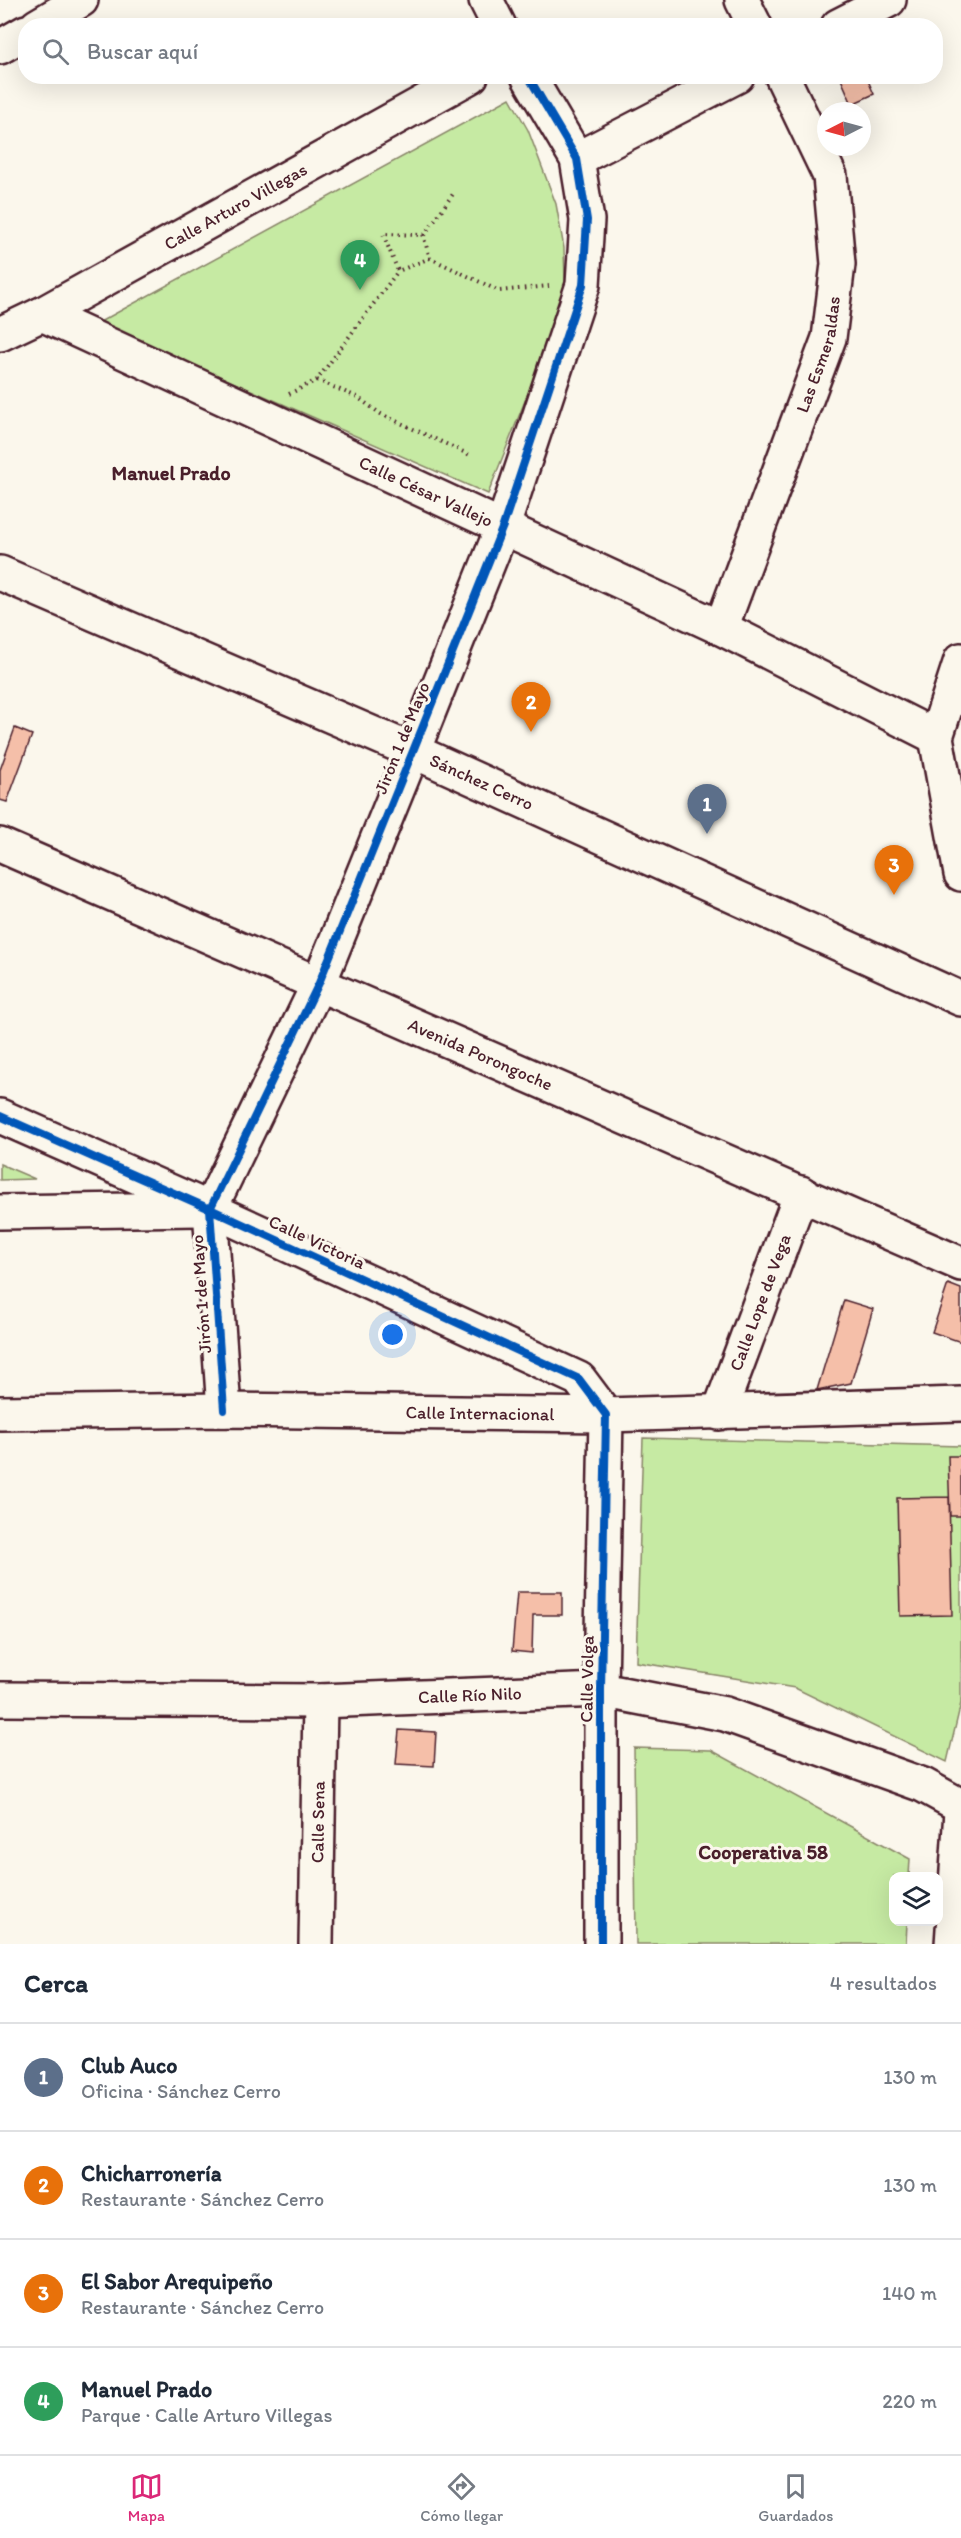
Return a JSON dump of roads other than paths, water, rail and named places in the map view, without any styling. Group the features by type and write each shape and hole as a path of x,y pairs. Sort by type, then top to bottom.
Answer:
{"street":[{"path":"51,18 81,0"},
{"path":"486,0 495,18"},
{"path":"742,0 752,18"},
{"path":"854,18 889,0"},
{"path":"0,47 18,37"},
{"name":"Calle Arturo Villegas","path":"0,334 42,314 457,84"},
{"name":"Jirón 1 de Mayo","path":"224,1410 210,1209 319,983 413,751 502,526 583,285 587,220 577,159 533,84"},
{"path":"577,159 722,84"},
{"name":"Las Esmeraldas","path":"721,628 828,338 838,264 830,176 786,84"},
{"name":"Calle César Vallejo","path":"42,314 721,628 936,736"},
{"name":"Sánchez Cerro","path":"0,573 413,751 961,999"},
{"path":"961,660 936,736 961,874"},
{"name":"Avenida Porongoche","path":"0,845 961,1264"},
{"name":"Calle Victoria","path":"0,1116 210,1209 579,1379 606,1415"},
{"name":"Calle Lope de Vega","path":"719,1413 801,1193"},
{"path":"0,1212 210,1209"},
{"name":"Calle Internacional","path":"0,1413 224,1410 606,1415 961,1404"},
{"name":"Calle Volga","path":"601,1944 606,1415"},
{"name":"Calle Río Nilo","path":"0,1699 320,1701 602,1690 725,1714 923,1785 961,1806"},
{"name":"Calle Sena","path":"316,1944 320,1701"},
{"path":"952,1944 961,1811"}],"place":[{"name":"Manuel Prado","path":"360,290"},
{"name":"Chicharronería","path":"531,732"},
{"name":"Club Auco","path":"707,834"},
{"name":"El Sabor Arequipeño","path":"894,895"}],"district":[{"name":"Manuel Prado","path":"171,473"},
{"name":"Cooperativa 58","path":"763,1852"}]}
